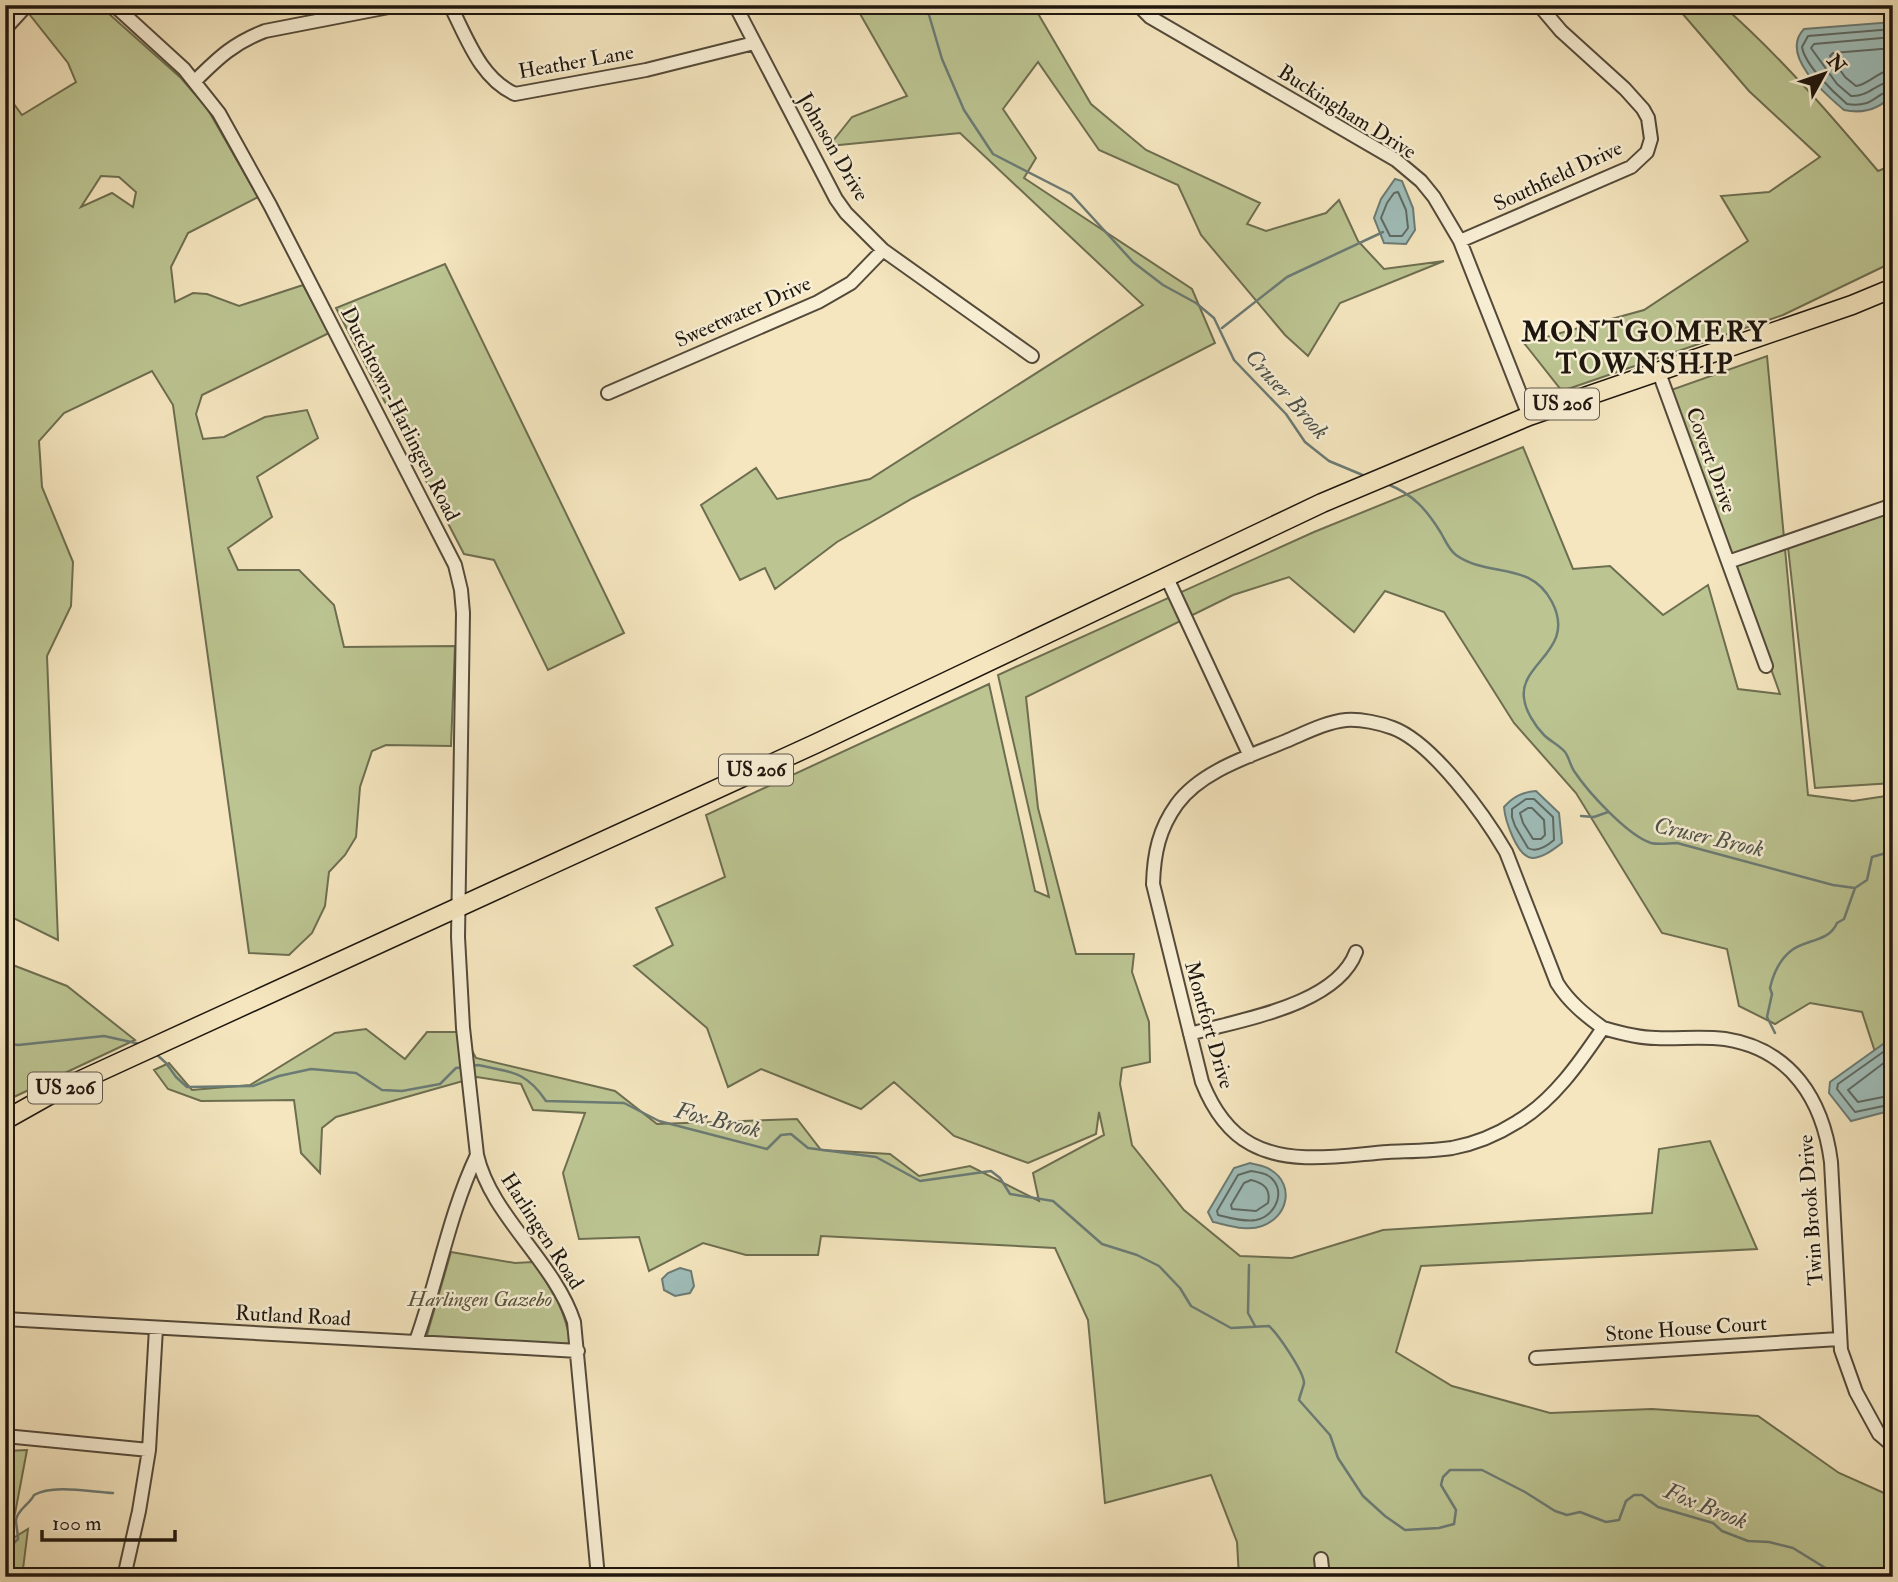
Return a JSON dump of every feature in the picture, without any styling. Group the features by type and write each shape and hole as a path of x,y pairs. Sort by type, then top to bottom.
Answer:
{"highway":[{"name":"US 206","path":"5,1120 53,1093 815,744 1395,471 1529,416 1852,305 1893,288"}],"street":[{"path":"5,29 26,5"},
{"name":"Dutchtown-Harlingen Road","path":"114,5 195,80 219,113 455,565 463,613 458,906"},
{"path":"195,80 224,52 248,37 399,5"},
{"name":"Heather Lane","path":"450,5 485,73 502,88 515,94 646,70 754,43"},
{"name":"Johnson Drive","path":"735,5 836,199 846,213 883,250 1032,356"},
{"name":"Buckingham Drive","path":"1139,5 1150,17 1396,160 1421,181 1460,241 1529,416"},
{"name":"Southfield Drive","path":"1460,241 1631,167 1650,147 1648,118 1643,109 1561,31 1539,5"},
{"name":"Sweetwater Drive","path":"608,393 818,302 851,282 883,250"},
{"name":"Covert Drive","path":"1658,370 1766,666"},
{"path":"1728,562 1893,505"},
{"path":"1167,579 1250,756"},
{"name":"Montfort Drive","path":"1603,1028 1545,1101 1518,1122 1484,1138 1451,1148 1316,1157 1292,1156 1264,1150 1251,1144 1229,1127 1209,1098 1190,1034 1153,884 1154,854 1165,824 1178,802 1191,789 1250,756 1345,720 1359,720 1394,728 1414,739 1443,767 1494,833 1506,852 1557,983 1566,997 1603,1028 1653,1038"},
{"name":"Harlingen Road","path":"458,906 466,1057 477,1155 480,1169 492,1192 566,1302 574,1322 598,1577"},
{"path":"1190,1034 1284,1009 1303,1000 1340,975 1356,953"},
{"name":"Twin Brook Drive","path":"1653,1038 1700,1037 1747,1044 1768,1054 1787,1068 1814,1100 1825,1127 1831,1162 1839,1339 1843,1360 1856,1392 1879,1434 1893,1446"},
{"path":"416,1341 434,1289 453,1218 477,1155"},
{"name":"Rutland Road","path":"5,1319 578,1350"},
{"path":"124,1577 149,1450 156,1328"},
{"name":"Stone House Court","path":"1536,1358 1839,1339"},
{"path":"5,1436 149,1450"},
{"path":"1321,1559 1324,1577"}],"green space":[{"path":"39,5 99,5 181,78 207,108 258,197 188,233 171,267 175,302 193,293 207,294 239,306 303,285 329,333 202,395 196,414 203,439 224,437 265,417 307,410 318,438 257,477 272,517 228,548 238,570 299,570 334,605 344,647 455,646 451,746 386,745 372,751 360,787 356,837 345,855 329,872 325,906 312,933 289,955 249,953 173,405 152,371 64,413 39,441 42,487 73,562 71,606 47,656 58,940 5,914 5,92 22,115 76,82 68,63 30,15","holes":["101,176 119,177 136,192 133,207 112,193 81,207"]},
{"path":"855,5 1033,5 1091,104 1146,150 1260,203 1247,224 1266,231 1326,213 1339,200 1358,241 1384,269 1444,261 1340,303 1308,356 1285,335 1201,235 1178,185 1099,150 1038,62 1003,109 1036,158 1024,178 1192,289 1215,343 913,498 837,542 775,589 765,568 740,580 701,505 756,468 777,499 870,479 1143,305 960,133 829,146 852,117 907,96"},
{"path":"1675,5 1722,5 1783,64 1878,171 1893,165 1893,262 1783,315 1562,391 1524,343 1644,310 1748,241 1721,196 1769,192 1820,157 1749,91"},
{"path":"445,264 624,633 548,670 494,560 464,554 336,308"},
{"path":"1767,356 1808,795 1853,801 1893,795 1893,1107 1862,1012 1810,1003 1775,1024 1739,1006 1727,949 1662,933 1576,793 1514,723 1444,612 1385,591 1354,632 1289,577 1233,595 1026,697 1038,808 1076,954 1134,954 1132,972 1149,1022 1150,1062 1122,1068 1120,1084 1132,1145 1184,1210 1240,1256 1292,1258 1383,1230 1652,1213 1659,1149 1710,1141 1757,1249 1421,1266 1396,1352 1452,1386 1550,1413 1652,1409 1758,1416 1839,1473 1893,1497 1893,1577 1239,1577 1237,1542 1211,1475 1105,1503 1088,1320 1055,1248 821,1236 818,1255 746,1255 703,1243 649,1271 639,1237 579,1239 563,1173 585,1113 533,1110 521,1084 477,1077 336,1117 322,1128 320,1173 301,1153 294,1100 201,1101 168,1089 154,1070 169,1063 192,1090 250,1085 335,1033 366,1029 405,1059 427,1032 462,1032 476,1058 615,1091 657,1124 797,1119 821,1150 890,1154 919,1176 970,1166 1039,1201 1033,1173 1104,1135 1099,1112 1096,1134 1028,1163 954,1136 894,1082 861,1109 761,1069 728,1087 707,1028 634,966 673,945 656,908 725,877 706,815 989,684 1035,891 1049,897 998,675 1314,532 1523,447 1573,569 1610,566 1663,615 1708,585 1738,689 1780,694 1671,390"},
{"path":"1893,510 1893,783 1815,788 1788,547"},
{"path":"5,962 67,986 135,1040 5,1103"},
{"name":"Harlingen Gazebo","path":"451,1252 515,1263 533,1262 557,1301 571,1344 429,1337 427,1335"},
{"path":"27,1450 10,1540 28,1529 22,1577 5,1577 5,1451"}],"water":[{"path":"1893,22 1893,94 1871,109 1844,110 1808,73 1797,50 1798,39 1804,29"},
{"path":"1395,179 1402,181 1413,208 1415,230 1406,244 1384,243 1374,218 1381,199"},
{"path":"1536,791 1559,813 1562,843 1544,855 1532,858 1517,845 1509,829 1504,807 1518,796"},
{"path":"1893,1037 1893,1110 1851,1121 1829,1093 1830,1082"},
{"path":"1250,1163 1267,1168 1279,1176 1286,1192 1283,1208 1278,1216 1256,1228 1213,1222 1208,1212 1234,1168"},
{"path":"680,1268 691,1271 694,1286 690,1293 675,1296 664,1290 662,1279"}],"waterway":[{"name":"Cruser Brook","path":"923,5 964,110 993,154 1071,194 1133,262 1163,285 1196,303 1214,318 1234,360 1286,414 1305,442 1329,461 1365,476"},
{"path":"1222,328 1287,277 1383,232"},
{"name":"Cruser Brook","path":"1387,484 1418,504 1456,555 1468,562 1520,575 1543,589 1558,618 1557,632 1553,644 1525,686 1526,708 1546,737 1565,752 1574,771 1589,790 1631,831 1651,843 1677,843 1833,885 1855,888 1867,880 1872,857 1893,851"},
{"path":"1581,816 1594,817 1608,812"},
{"path":"1775,1033 1767,1017 1772,994 1770,988 1778,968 1792,950 1829,934 1837,923 1844,919 1855,888"},
{"name":"Fox Brook","path":"5,1043 18,1045 104,1036 140,1044"},
{"name":"Fox Brook","path":"155,1053 187,1087 253,1086 279,1076 311,1069 356,1073 382,1090 402,1091 440,1084 456,1068 465,1067"},
{"name":"Fox Brook","path":"471,1066 478,1065 517,1074 532,1084 546,1101 624,1103 659,1121 767,1149 781,1135 791,1134 808,1148 876,1157 920,1181 991,1171 1000,1178 1010,1194 1053,1201 1102,1244 1137,1255 1159,1266 1180,1288 1191,1306 1231,1328 1269,1326 1290,1353 1303,1378 1299,1400 1330,1435 1338,1458 1363,1496 1405,1530 1439,1528 1454,1524 1456,1510 1441,1485 1443,1477 1450,1470 1482,1470 1555,1511 1567,1515 1580,1512 1606,1522 1619,1520 1626,1501 1634,1495 1642,1495 1658,1507 1713,1523 1722,1531 1748,1541 1769,1542 1793,1548 1840,1577"},
{"path":"1249,1265 1248,1313 1255,1326"},
{"path":"5,1552 18,1539 17,1516 34,1495 62,1489 113,1493"}],"district":[{"name":"MONTGOMERY TOWNSHIP","path":"1645,348"}]}
